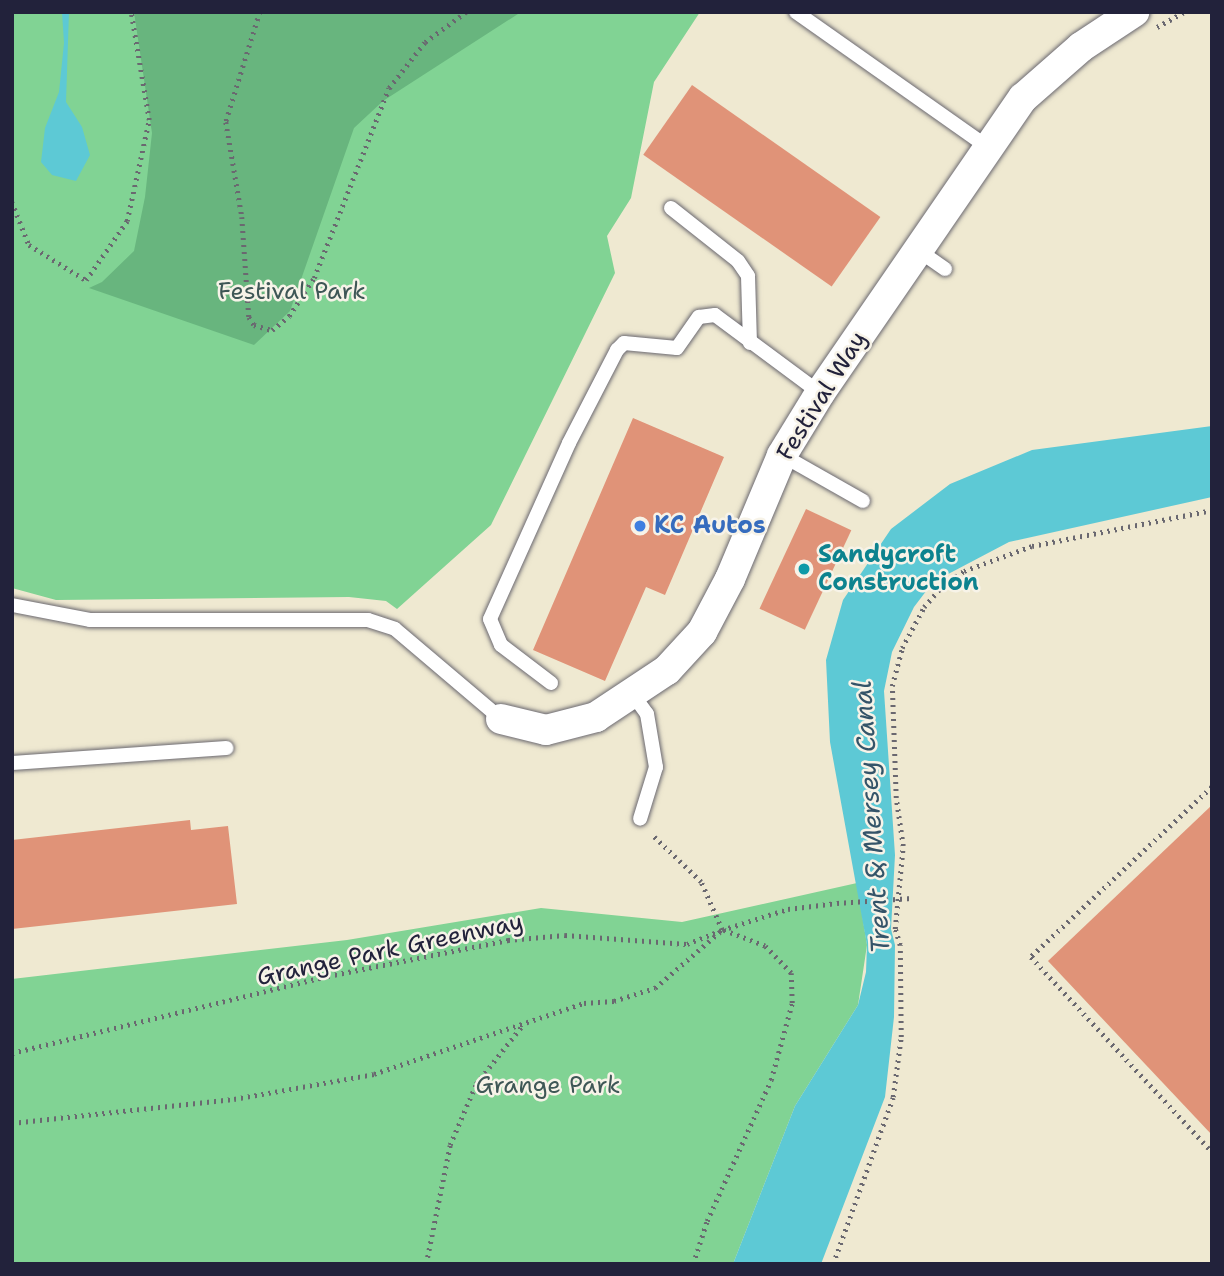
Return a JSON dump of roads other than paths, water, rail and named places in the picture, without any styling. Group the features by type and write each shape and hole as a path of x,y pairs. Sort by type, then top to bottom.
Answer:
{"street":[{"name":"Festival Way","path":"502,719 546,730 596,717 634,696 667,670 702,632 730,579 782,455 820,393 1023,98 1081,47 1134,12"}],"lane":[{"path":"796,12 989,148"},
{"path":"671,208 738,261 748,276 750,342"},
{"path":"918,250 945,269"},
{"path":"551,683 500,645 490,619 606,370 624,343 677,348 699,317 706,314 715,315 820,393"},
{"path":"782,455 863,501"},
{"path":"12,605 90,620 368,620 395,629 502,719"},
{"path":"634,696 647,714 656,767 640,819"},
{"path":"12,763 226,748"}],"water":[{"path":"62,12 69,12 66,102 82,127 90,155 76,181 52,175 41,162 45,128 59,92 64,43"},
{"name":"Trent & Mersey Canal","path":"1212,426 1212,497 1009,542 933,582 914,607 892,652 884,691 895,855 891,929 895,945 894,1017 885,1097 821,1264 733,1264 795,1106 858,1005 866,972 867,945 830,742 826,660 843,600 891,529 950,484 1032,450"}],"place":[{"name":"KC Autos","path":"640,526"},
{"name":"Sandycroft Construction","path":"804,569"}],"park label":[{"name":"Festival Park","path":"292,292"},
{"name":"Grange Park","path":"548,1086"}]}
